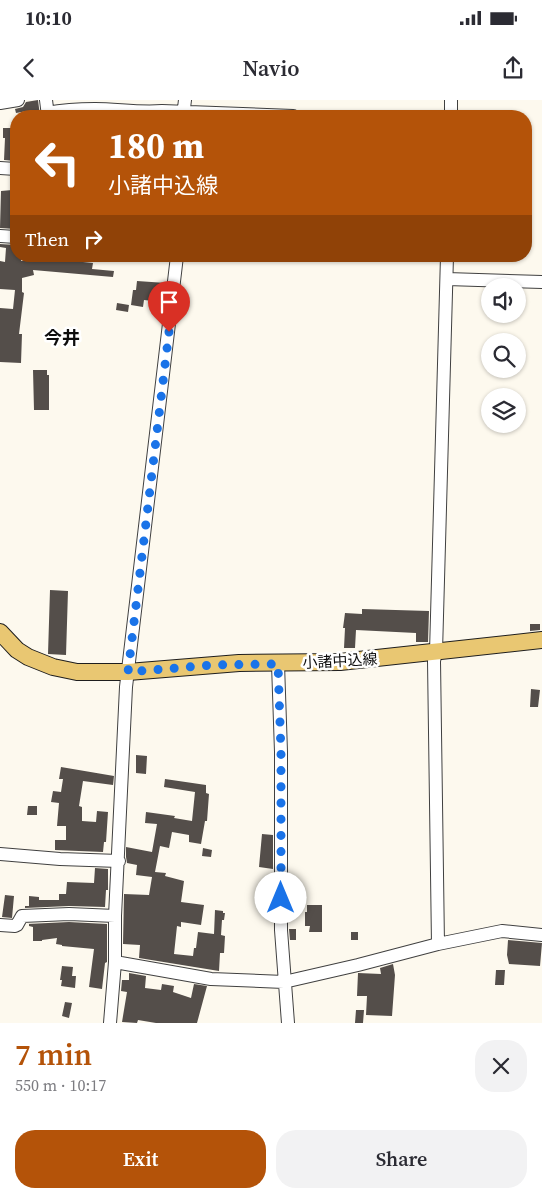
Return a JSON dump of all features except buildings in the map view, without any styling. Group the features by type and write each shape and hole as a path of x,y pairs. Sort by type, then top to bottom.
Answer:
{"main road":[{"name":"小諸中込線","path":"0,632 17,650 28,657 53,667 77,672 128,672 213,665 340,662 542,640"}],"street":[{"path":"0,103 18,100"},
{"path":"47,110 96,108 184,110"},
{"path":"110,1023 115,962 120,796 128,672 176,262"},
{"path":"438,944 434,661 436,652 447,262"},
{"path":"446,279 542,282"},
{"path":"278,664 281,752 280,917 288,1023"},
{"path":"0,854 119,861"},
{"path":"0,925 15,926 22,916 69,914 115,916"},
{"path":"115,962 211,979 284,982 438,944 502,931 542,935"}],"district":[{"name":"今井","path":"62,338"}],"route":[{"path":"169,332 128,672 213,665 278,664 281,752 281,898"}]}
